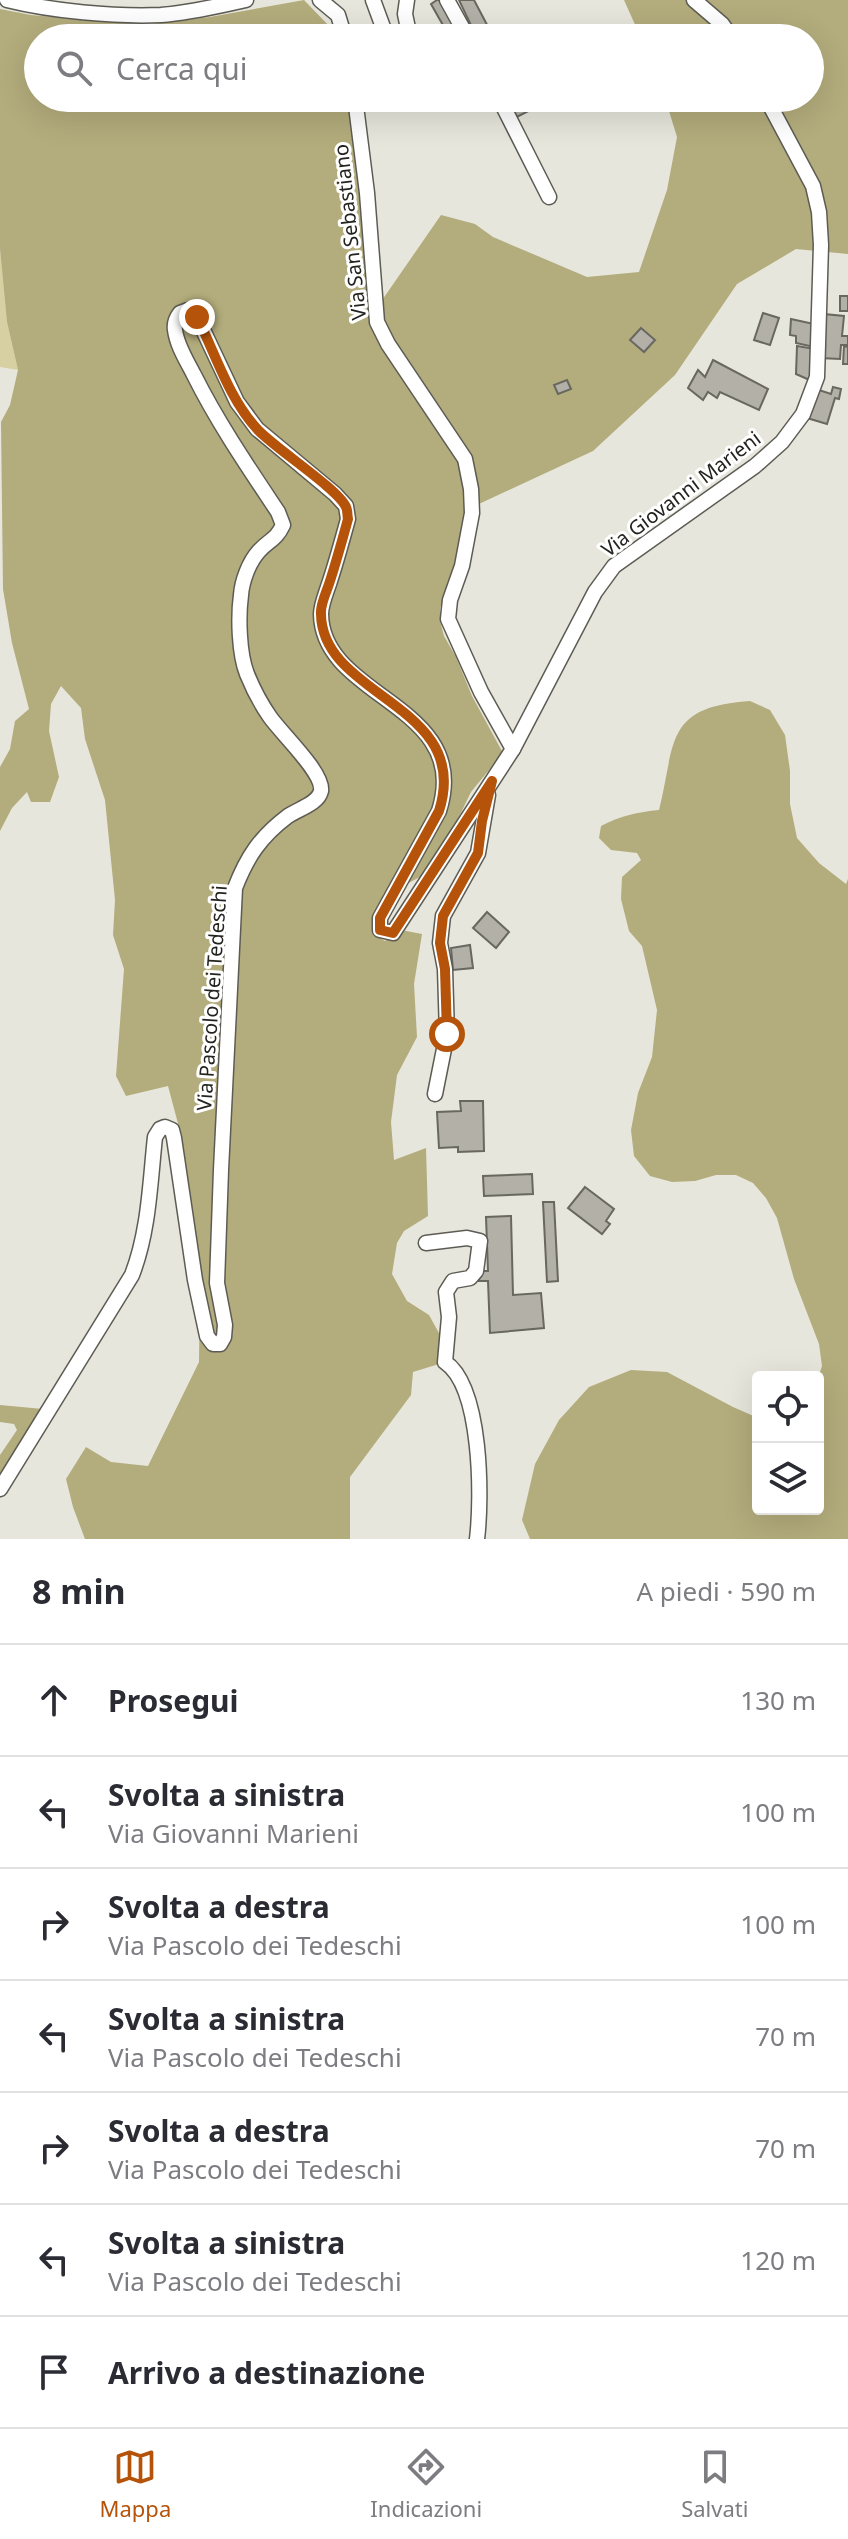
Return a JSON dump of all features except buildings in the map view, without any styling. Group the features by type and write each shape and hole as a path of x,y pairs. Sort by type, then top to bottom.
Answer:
{"street":[{"path":"7,0 87,11 160,15 204,10 246,0"},
{"path":"320,0 338,15 341,24"},
{"path":"373,0 382,24"},
{"path":"407,0 407,24"},
{"path":"447,0 460,24"},
{"path":"694,0 722,24"},
{"name":"Via San Sebastiano","path":"357,112 367,193 377,322 388,344 465,459 471,489 472,513 448,619 481,692 513,749"},
{"path":"506,112 549,197"},
{"name":"Via Giovanni Marieni","path":"393,933 513,749 595,592 614,566 755,466 803,414 817,377 819,212 813,186 773,112"},
{"name":"Via Pascolo dei Tedeschi","path":"0,1489 132,1275 146,1217 155,1137 165,1127 172,1130 174,1138 195,1280 207,1336 213,1344 220,1344 224,1337 225,1325 217,1283 235,888 253,848 288,817 318,797 321,790 321,781 269,716 245,670 241,646 241,595 248,569 259,551 278,537 283,525 278,512 225,432 180,348 175,320 180,313 188,310 197,317 237,402 257,429 346,506 348,519 320,613 333,652 350,670 422,729 438,750 444,784 439,811 380,918 380,930 393,933"},
{"path":"435,1094 447,1034 445,969 440,943 443,916 478,853 492,781"},
{"path":"426,1243 467,1238 480,1241 476,1271 470,1278 453,1281 446,1292 449,1317 445,1362 467,1389 480,1465 477,1539"}],"shaded area":[{"path":"304,0 327,24 150,24"},
{"path":"624,0 848,0 848,254 796,249 737,284 675,375 593,451 466,510 454,568 440,608 440,621 472,696 503,753 471,792 457,821 420,877 391,892 373,923 374,935 385,941 401,930 422,934 414,984 417,1037 397,1075 391,1122 394,1160 426,1148 428,1216 404,1231 397,1243 392,1274 407,1301 429,1315 440,1335 439,1364 413,1372 411,1395 350,1477 350,1539 85,1539 66,1479 86,1447 111,1462 148,1466 199,1362 200,1286 180,1131 168,1086 126,1096 116,1076 124,969 113,935 115,900 105,800 85,739 81,708 61,686 51,704 49,731 59,777 50,802 31,802 27,792 12,808 0,831 0,767 10,749 15,721 29,709 12,643 3,589 1,422 10,405 18,370 7,322 0,249 0,9 31,15 131,24 24,24 24,112 351,112 358,150 369,319 441,215 475,224 493,237 587,277 639,272 667,190 677,137 669,112 824,112 824,24 635,24"},
{"path":"0,249 7,322 18,370 0,367"},
{"path":"750,701 770,710 785,735 790,804 797,838 819,863 846,884 848,879 848,1539 530,1539 522,1520 535,1464 559,1420 589,1387 631,1370 667,1372 752,1415 752,1515 824,1515 824,1371 820,1371 819,1344 794,1279 777,1218 753,1183 736,1175 672,1182 650,1176 634,1156 631,1130 638,1093 652,1057 657,1010 642,946 629,931 621,899 622,877 641,860 637,853 611,850 599,838 601,826 629,815 659,810 679,732 688,720 702,711"},
{"path":"0,1405 43,1409 0,1481 0,1455 17,1430 14,1424 0,1422"}],"route":[{"path":"197,317 237,402 257,429 346,506 348,519 320,613 333,652 350,670 422,729 438,750 444,784 439,811 380,918 380,930 393,933 492,781 478,853 443,916 440,943 448,1008 447,1034"}]}
